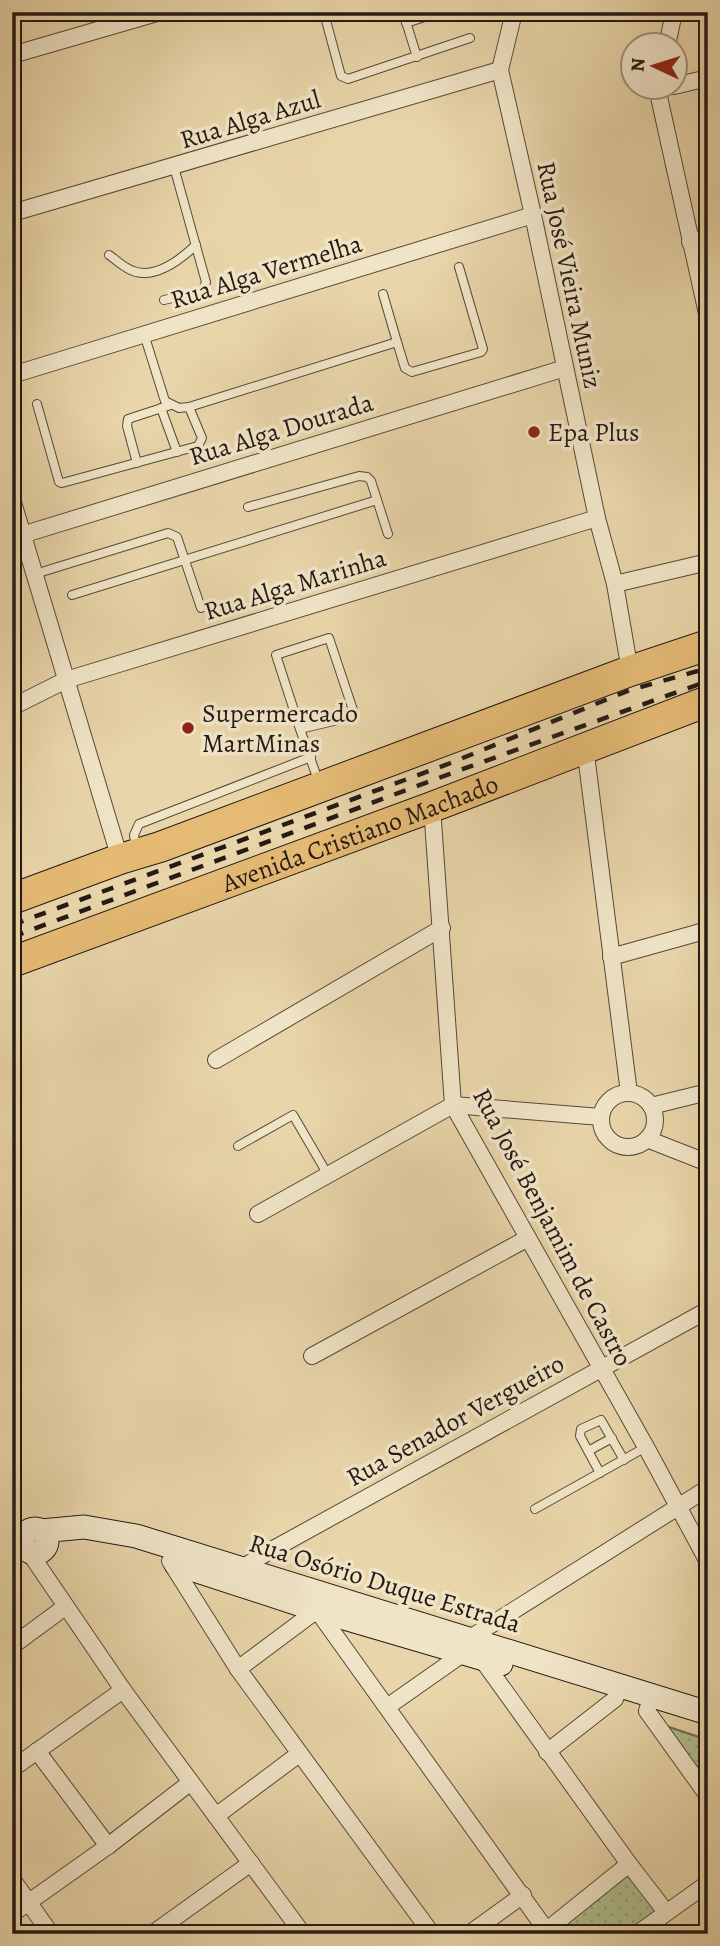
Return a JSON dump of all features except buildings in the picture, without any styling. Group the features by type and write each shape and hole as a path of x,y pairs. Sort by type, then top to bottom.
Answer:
{"highway":[{"name":"Avenida Cristiano Machado","path":"12,900 708,645"},
{"name":"Avenida Cristiano Machado","path":"12,962 432,807 708,701"}],"street":[{"name":"Rua José Vieira Muniz","path":"514,12 500,70 597,518 615,584 631,671"},
{"path":"670,32 674,12"},
{"path":"12,55 154,13"},
{"name":"Rua Alga Azul","path":"12,213 500,70"},
{"path":"688,83 708,78"},
{"path":"664,102 690,242 708,318"},
{"name":"Rua Alga Vermelha","path":"12,375 533,215"},
{"path":"690,242 708,237"},
{"name":"Rua Alga Dourada","path":"18,536 565,368"},
{"path":"12,499 18,536 35,574 66,680 128,857"},
{"name":"Rua Alga Marinha","path":"12,707 66,680 597,518"},
{"path":"615,584 708,562"},
{"path":"585,747 629,1093"},
{"name":"Rua José Benjamim de Castro","path":"432,807 453,1105 708,1562"},
{"path":"215,1060 442,928"},
{"path":"611,957 708,930"},
{"path":"651,1106 708,1092"},
{"path":"629,1093 642,1097 651,1106 655,1124 647,1139 632,1147 616,1145 604,1133 601,1117 603,1109 613,1097 629,1093"},
{"path":"258,1214 453,1105 601,1117"},
{"path":"647,1139 708,1163"},
{"path":"312,1356 528,1238"},
{"name":"Rua Senador Vergueiro","path":"239,1576 601,1367 708,1310"},
{"path":"387,1707 677,1505 708,1488"},
{"name":"Rua Osório Duque Estrada","path":"31,1542 84,1527 136,1536 171,1555 470,1651 617,1692 650,1703 708,1729"},
{"path":"31,1542 65,1607 303,1934"},
{"path":"171,1555 238,1669 432,1934"},
{"path":"238,1669 319,1602 387,1707 548,1932 629,1864"},
{"path":"12,1646 65,1607"},
{"path":"470,1651 666,1912"},
{"path":"12,1769 123,1690"},
{"path":"547,1752 617,1692"},
{"path":"650,1703 708,1796"},
{"name":"Rua Osório Duque Estrada","path":"650,1703 708,1713"},
{"path":"37,1751 108,1846"},
{"path":"216,1816 299,1754"},
{"path":"12,1914 108,1846 191,1782"},
{"path":"152,1934 170,1929 251,1863"},
{"path":"12,1879 51,1934"},
{"path":"637,1934 708,1883"},
{"path":"469,1934 523,1895"}],"lane":[{"path":"403,12 417,57"},
{"path":"406,23 440,12"},
{"path":"324,13 341,76 348,79 470,38"},
{"path":"164,300 203,291 206,287 174,167"},
{"path":"109,255 129,270 148,274 178,262 196,245"},
{"path":"383,294 405,368 412,372 481,352 483,344 459,267"},
{"path":"144,334 165,401 179,408 397,342"},
{"path":"37,404 59,482 66,483 201,443 202,438 189,407"},
{"path":"137,463 128,419 171,405"},
{"path":"161,408 177,452"},
{"path":"248,508 359,476 367,477 371,481 388,534"},
{"path":"72,595 377,500"},
{"path":"35,574 168,533 177,537 201,608"},
{"path":"300,729 355,716 329,638 276,655 300,729 311,757 320,787"},
{"path":"128,857 139,824 311,757"},
{"path":"238,1146 293,1115 328,1175"},
{"path":"600,1473 590,1450 580,1436 582,1429 601,1420 624,1460"},
{"path":"590,1450 612,1438"},
{"path":"535,1508 646,1447"}],"green space":[{"path":"666,1726 708,1740 708,1785"},
{"path":"628,1873 656,1911 626,1934 553,1934"}],"railway":[{"path":"12,925 448,764 630,690 708,668"},
{"path":"12,937 708,681"}],"place":[{"name":"Epa Plus","path":"534,432"},
{"name":"Supermercado MartMinas","path":"188,728"}]}
